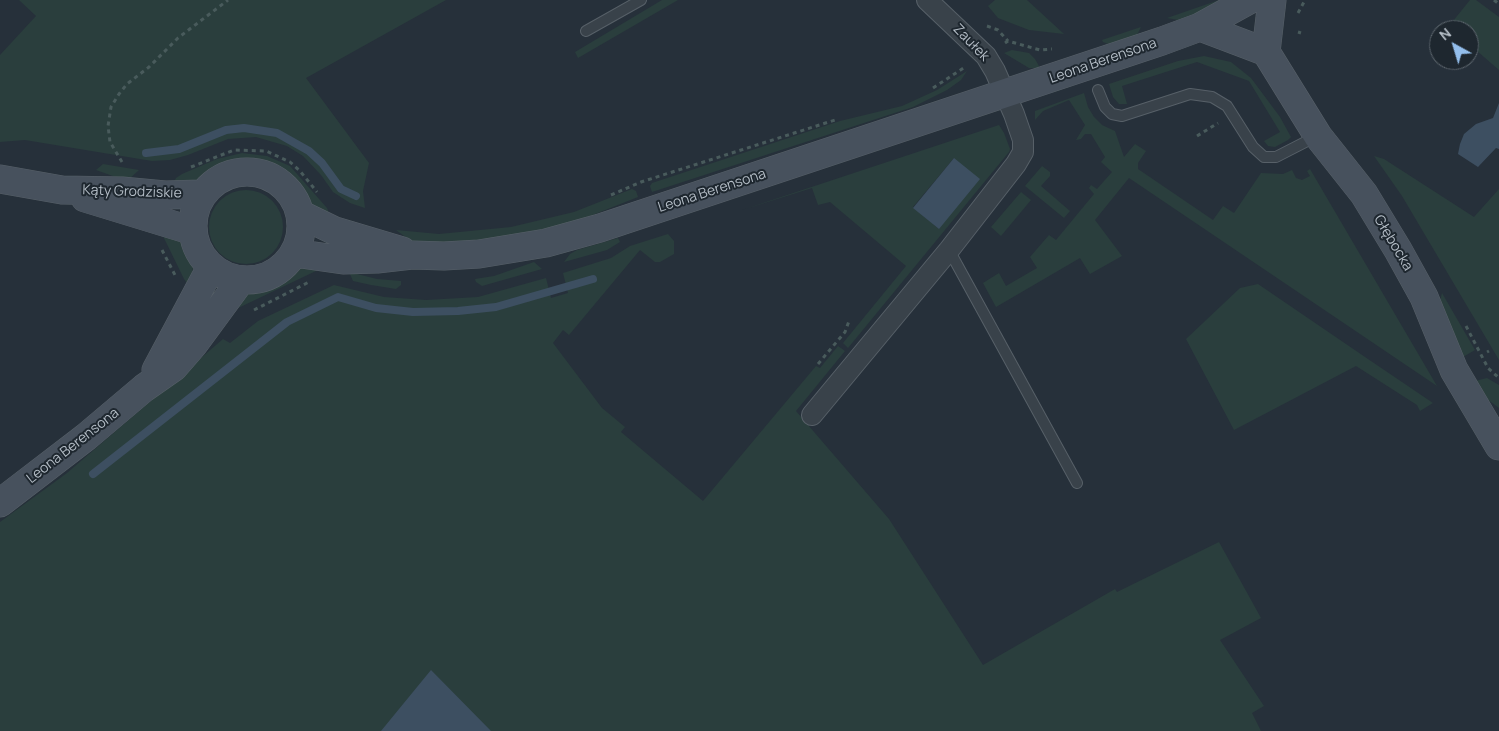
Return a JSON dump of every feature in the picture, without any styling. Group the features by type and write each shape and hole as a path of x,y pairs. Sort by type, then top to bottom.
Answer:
{"street":[{"name":"Zaułek","path":"927,0 986,56 1006,94"},
{"name":"Leona Berensona","path":"294,253 343,260 412,255 472,255 546,243 600,228 1006,94 1200,27 1249,0"},
{"path":"1200,27 1266,52 1272,0"},
{"name":"Głębocka","path":"1266,52 1318,136 1364,194 1398,250 1424,297 1454,370 1487,411 1499,446"},
{"path":"812,414 949,250 1016,164 1023,152 1023,140 1006,94"},
{"path":"232,173 258,173 280,182 292,196 300,214 300,234 294,253 272,274 252,280 230,278 211,267 200,254 193,231 194,212 202,194 221,178 232,173"},
{"name":"Kąty Grodziskie","path":"0,179 62,190 122,191 165,195 202,194"},
{"name":"Kąty Grodziskie","path":"62,190 100,204 193,231"},
{"name":"Leona Berensona","path":"300,214 335,231 412,255"},
{"name":"Leona Berensona","path":"144,388 176,334 211,267"},
{"name":"Leona Berensona","path":"0,503 86,437 144,388 174,367 194,344 241,280"}],"lane":[{"path":"586,31 641,0"},
{"path":"1098,90 1105,107 1112,114 1122,116 1190,94 1212,96 1227,106 1253,147 1264,156 1276,157 1318,136"},
{"path":"949,250 1077,483"}],"path":[{"path":"122,162 110,142 108,126 111,107 119,94 127,84 149,67 184,33 228,0"},
{"path":"1494,0 1499,4"},
{"path":"999,48 1008,41 1040,50"},
{"path":"930,90 967,66"},
{"path":"1198,136 1221,121 1214,115"},
{"path":"603,198 641,182 840,118"},
{"path":"186,168 234,150 266,151 290,162 300,171 320,197"},
{"path":"161,248 177,279"},
{"path":"248,312 313,281"},
{"path":"818,364 838,343 849,321"}],"green space":[{"path":"19,0 446,0 306,78 369,163 363,191 365,208 350,203 333,192 321,175 303,156 287,146 256,137 228,139 188,155 170,160 152,161 25,140 0,142 0,55 36,16"},
{"path":"662,0 678,0 578,58 575,52"},
{"path":"995,0 1027,0 1064,34 1029,30 998,18 988,6"},
{"path":"1219,0 1223,6 1188,19 1167,18"},
{"path":"1470,0 1476,0 1499,17 1499,70 1479,53 1479,20 1454,20"},
{"path":"1141,27 1137,35 1111,45 1102,40"},
{"path":"1012,50 1029,53 1040,68 1029,68 1004,53"},
{"path":"1204,56 1231,62 1251,78 1280,117 1291,137 1275,147 1268,146 1264,141 1280,132 1249,81 1197,62 1122,86 1127,104 1119,104 1113,97 1109,84 1178,61"},
{"path":"967,71 961,80 947,90 913,107 652,192 650,186 652,183 840,121 902,106 937,90"},
{"path":"1084,93 1088,107 1094,117 1102,125 1115,131 1124,157 1135,144 1146,151 1138,163 1138,169 1213,220 1223,206 1234,213 1261,173 1283,174 1292,170 1296,178 1302,180 1310,176 1307,171 1310,169 1437,386 1129,178 1095,220 1122,256 1090,274 1080,258 996,307 983,283 999,273 1006,286 1037,268 1030,257 1049,235 1056,240 1094,194 1089,188 1091,185 1097,189 1112,172 1101,162 1105,157 1091,134 1085,134 1081,139 1076,140 1085,125 1069,100 1043,111 1035,120 1035,111"},
{"path":"999,125 1010,149 848,348 843,343 906,266 830,202 818,205 812,188 742,210","holes":["954,158 939,229 913,207"]},
{"path":"242,153 267,156 290,166 327,208 331,218 310,208 296,187 283,175 260,165 239,164 197,180 172,186 176,178 182,174 217,159"},
{"path":"1374,156 1384,159 1474,217 1499,189 1499,360 1402,196"},
{"path":"103,164 139,170 127,181 96,170"},
{"path":"1042,166 1050,172 1050,176 1041,186 1070,211 1064,218 1025,186"},
{"path":"632,189 636,191 638,197 580,220 549,229 477,241 439,243 411,241 396,230 439,234 511,227 574,212"},
{"path":"246,190 267,196 277,206 283,227 277,248 267,258 246,264 225,258 215,248 209,227 215,206 225,196"},
{"path":"1021,192 1031,200 1001,236 991,227"},
{"path":"668,234 674,241 674,254 660,262 655,262 640,250 569,335 563,330 553,343 602,408 625,427 621,432 703,501 816,366 820,368 838,346 845,351 796,411 889,519 983,665 1115,589 1117,592 1219,542 1261,618 1220,640 1264,706 1252,713 1261,731 0,731 0,522 67,473 223,339 230,343 258,321 334,285 384,297 426,300 478,297 546,278 551,298 568,293 563,273 611,258 630,246"},
{"path":"163,236 182,241 186,247 193,267 190,287 184,279"},
{"path":"618,238 620,242 607,250 564,262 570,254 577,250"},
{"path":"534,262 542,269 482,286 475,279 494,276"},
{"path":"303,266 318,270 234,310 246,293 272,284"},
{"path":"349,272 377,279 401,281 401,285 396,289 353,281"},
{"path":"1258,284 1433,403 1420,411 1417,405 1356,366 1234,430 1186,339 1240,288"},
{"path":"1442,293 1475,350 1463,357 1440,301"},
{"path":"1487,378 1499,385 1499,408 1487,399 1475,381"}],"water":[{"path":"1499,103 1499,149 1496,148 1478,167 1458,154 1460,144 1464,134 1476,124 1493,118"},
{"path":"954,158 980,179 939,229 913,208"},
{"path":"431,670 491,731 381,731"}],"waterway":[{"path":"146,153 179,149 226,130 244,128 277,133 309,151 322,163 341,189 356,196"},
{"path":"93,474 287,322 338,297 376,308 413,312 458,311 496,307 593,279"}]}
